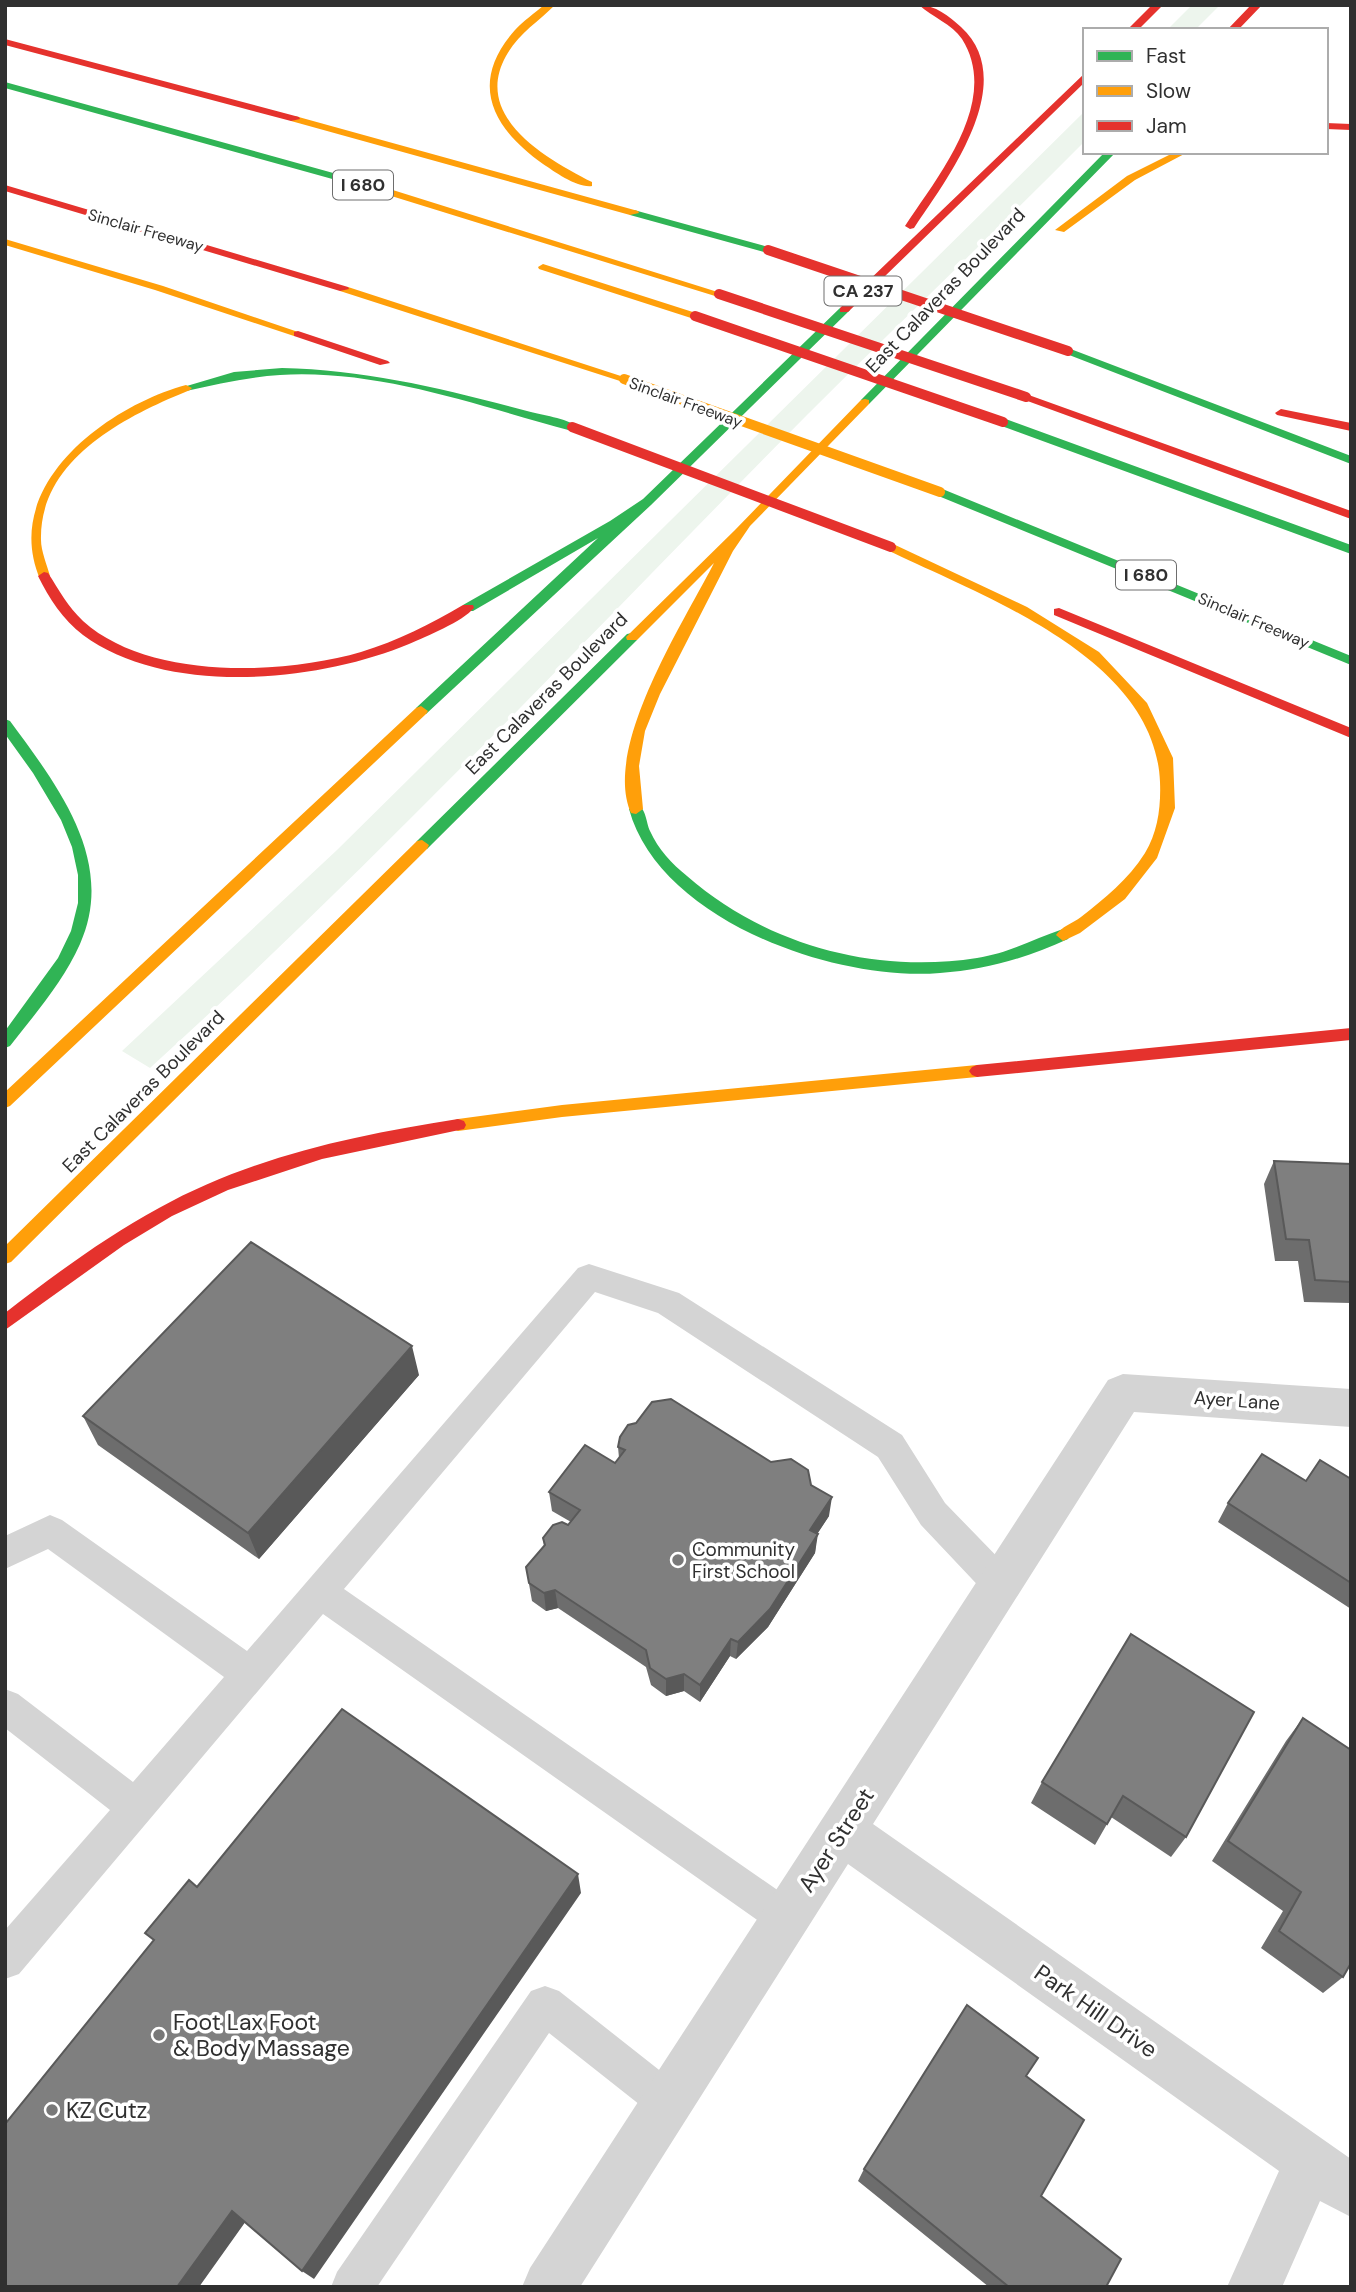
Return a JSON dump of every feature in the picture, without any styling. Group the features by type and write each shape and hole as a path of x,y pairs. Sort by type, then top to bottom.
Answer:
{"main road":[{"path":"550,5 524,24 506,45 494,69 492,92 501,115 515,138 541,160 569,177 768,250 1069,351 1273,412 1351,427"},
{"path":"883,272 973,121 981,98 982,78 977,58 966,38 924,5"},
{"path":"1134,28 1158,5"},
{"path":"1234,28 1257,5"},
{"path":"5,42 346,132 768,250"},
{"name":"CA 237","path":"641,506 1083,78"},
{"name":"I 680","path":"5,85 407,197 719,294 1026,397 1351,515"},
{"path":"1328,126 1351,127"},
{"name":"East Calaveras Boulevard","path":"5,1257 737,533 1109,154"},
{"path":"965,299 1131,178 1180,154"},
{"name":"Sinclair Freeway","path":"5,188 331,285 624,379 940,492 1351,660"},
{"path":"5,242 185,297 572,427 1107,631 1351,733"},
{"path":"525,261 695,316 1003,422 1351,550"},
{"path":"1069,351 1351,460"},
{"path":"572,427 379,380 330,373 284,370 238,374 192,384 149,402 109,424 75,451 50,481 37,511 32,545 43,576 61,603 85,630 116,649 160,663 208,671 263,672 314,667 359,658 404,641 641,506"},
{"path":"5,1102 641,506"},
{"path":"737,533 649,702 633,746 632,794 645,837 678,877 720,911 772,939 830,958 891,969 961,967 1031,950 1088,924 1134,885 1160,843 1170,799 1169,765 1154,726 1131,692 1097,657 1059,629 891,547"},
{"path":"5,724 46,780 71,822 85,868 82,922 60,965 5,1042"},
{"path":"5,1323 54,1284 138,1228 220,1185 333,1148 442,1126 562,1111 1295,1037 1351,1034"}],"street":[{"name":"Ayer Street","path":"550,2287 1122,1393"},
{"name":"Ayer Lane","path":"1122,1393 1351,1408"},
{"name":"Park Hill Drive","path":"842,1830 1330,2177"},
{"path":"1254,2287 1330,2177"}],"lane":[{"path":"5,1960 589,1277 668,1303 890,1446 933,1514 1000,1584"},
{"path":"5,1553 50,1531 250,1674"},
{"path":"320,1592 786,1917"},
{"path":"5,1706 136,1807"},
{"path":"352,2287 545,2005 668,2102"}],"shaded area":[{"path":"1192,5 1220,5 1197,28 1169,28"},
{"path":"1083,113 1083,143 807,415 483,746 319,909 150,1068 122,1051 337,850"}],"building":[{"path":"1274,1161 1351,1164 1351,1282 1315,1280 1309,1240 1286,1239"},
{"path":"251,1242 412,1346 248,1533 83,1416"},
{"name":"Community First School","path":"671,1399 771,1462 791,1459 808,1470 811,1485 832,1497 810,1530 818,1534 770,1609 738,1642 731,1639 700,1685 684,1674 666,1679 650,1668 646,1650 555,1590 544,1593 529,1583 526,1567 545,1545 543,1538 553,1525 562,1522 568,1525 580,1510 549,1492 585,1445 615,1463 625,1450 618,1447 620,1437 628,1425 636,1423 652,1402"},
{"path":"1262,1454 1306,1481 1320,1460 1351,1479 1351,1583 1228,1503"},
{"path":"1131,1634 1254,1712 1186,1837 1123,1796 1107,1824 1042,1782"},
{"path":"342,1709 578,1874 302,2271 232,2211 177,2287 5,2287 5,2124 154,1940 145,1933 189,1880 197,1887"},
{"path":"1303,1718 1351,1750 1351,1963 1343,1977 1279,1931 1301,1892 1228,1841"},
{"path":"967,2005 1038,2058 1026,2076 1084,2120 1041,2196 1121,2259 1106,2287 1009,2287 864,2169"}],"traffic: fast":[{"path":"5,85 376,188"},
{"path":"865,402 1109,154"},
{"path":"634,213 768,250"},
{"path":"468,608 614,524 647,502 844,310"},
{"path":"1068,351 1351,460"},
{"path":"186,388 234,376 282,371 331,373 429,389 572,427"},
{"path":"1003,422 1351,550"},
{"path":"940,492 1351,661"},
{"path":"421,711 637,509"},
{"path":"422,845 632,637"},
{"path":"5,724 38,770 68,820 79,847 85,875 85,903 72,946 46,989 5,1042"},
{"path":"636,809 653,849 671,871 694,890 741,921 778,940 817,953 856,963 896,968 937,968 1019,954 1063,935"}],"traffic: slow":[{"path":"550,5 519,31 501,57 493,82 496,105 508,128 528,149 588,184"},
{"path":"295,119 634,213"},
{"path":"1060,230 1131,178 1179,154"},
{"path":"376,188 719,294"},
{"path":"5,242 159,288 298,334"},
{"path":"543,267 695,316"},
{"path":"344,289 624,379"},
{"path":"624,379 940,492"},
{"path":"44,576 34,542 37,510 50,482 71,456 97,434 157,399 186,388"},
{"path":"636,809 632,766 638,731 653,694 727,550 746,523 865,402"},
{"path":"632,637 737,533"},
{"path":"891,547 1022,610 1094,655 1142,706 1166,758 1168,808 1152,854 1120,895 1063,935"},
{"path":"5,1102 421,711"},
{"path":"5,1257 422,845"},
{"path":"458,1125 562,1111 977,1071"}],"traffic: jam":[{"path":"910,226 965,135 975,110 979,85 977,61 966,38 952,24 924,5"},
{"path":"1134,28 1158,5"},
{"path":"1234,28 1257,5"},
{"path":"5,42 295,119"},
{"path":"844,310 1083,78"},
{"path":"1328,126 1351,127"},
{"path":"5,188 344,289"},
{"path":"768,250 1068,351"},
{"path":"719,294 1026,397"},
{"path":"695,316 1003,422"},
{"path":"298,334 384,363"},
{"path":"1026,397 1351,515"},
{"path":"1281,413 1351,427"},
{"path":"572,427 891,547"},
{"path":"44,576 65,609 78,624 94,636 120,650 150,661 183,668 218,671 286,670 347,660 379,651 468,608"},
{"path":"1059,612 1351,733"},
{"path":"977,1071 1351,1034"},
{"path":"5,1323 118,1240 166,1212 223,1185 322,1152 458,1125"}],"place":[{"name":"Community First School","path":"678,1560"},
{"name":"Foot Lax Foot & Body Massage","path":"159,2035"},
{"name":"KZ Cutz","path":"52,2110"}]}
